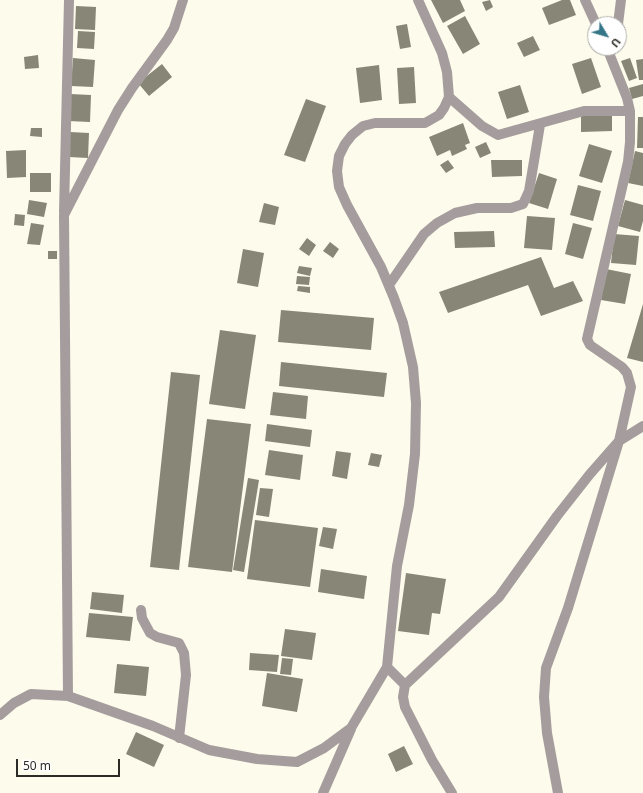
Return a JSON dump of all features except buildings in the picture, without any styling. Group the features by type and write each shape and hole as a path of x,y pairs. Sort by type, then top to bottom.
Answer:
{"street":[{"path":"68,696 64,214 69,0"},
{"path":"64,214 118,110 174,28 183,0"},
{"path":"323,793 351,728 387,667 397,566 415,454 416,403 413,367 404,330 389,285 381,267 357,227 339,187 336,171 339,156 352,135 364,126 375,124 425,123 439,115 444,108 449,97 447,72 442,52 418,0"},
{"path":"586,0 593,16"},
{"path":"619,16 621,0"},
{"path":"558,793 547,733 544,697 546,668 568,608 619,441 631,387 630,380 622,367 590,345 587,339 628,162 630,142 630,111 622,82 610,56"},
{"path":"612,60 613,56"},
{"path":"449,97 482,126 498,135 540,125 584,111 630,111"},
{"path":"389,285 424,234 437,223 455,213 476,208 511,208 523,204 530,191 540,125"},
{"path":"452,793 432,760 405,707 403,697 405,685 499,597 557,516 619,441 643,426"},
{"path":"141,610 142,618 150,633 157,637 179,643 184,653 186,675 178,738"},
{"path":"387,667 405,685"},
{"path":"0,715 14,703 31,694 68,696 153,726 209,750 257,759 297,762 324,748 351,728"}]}
